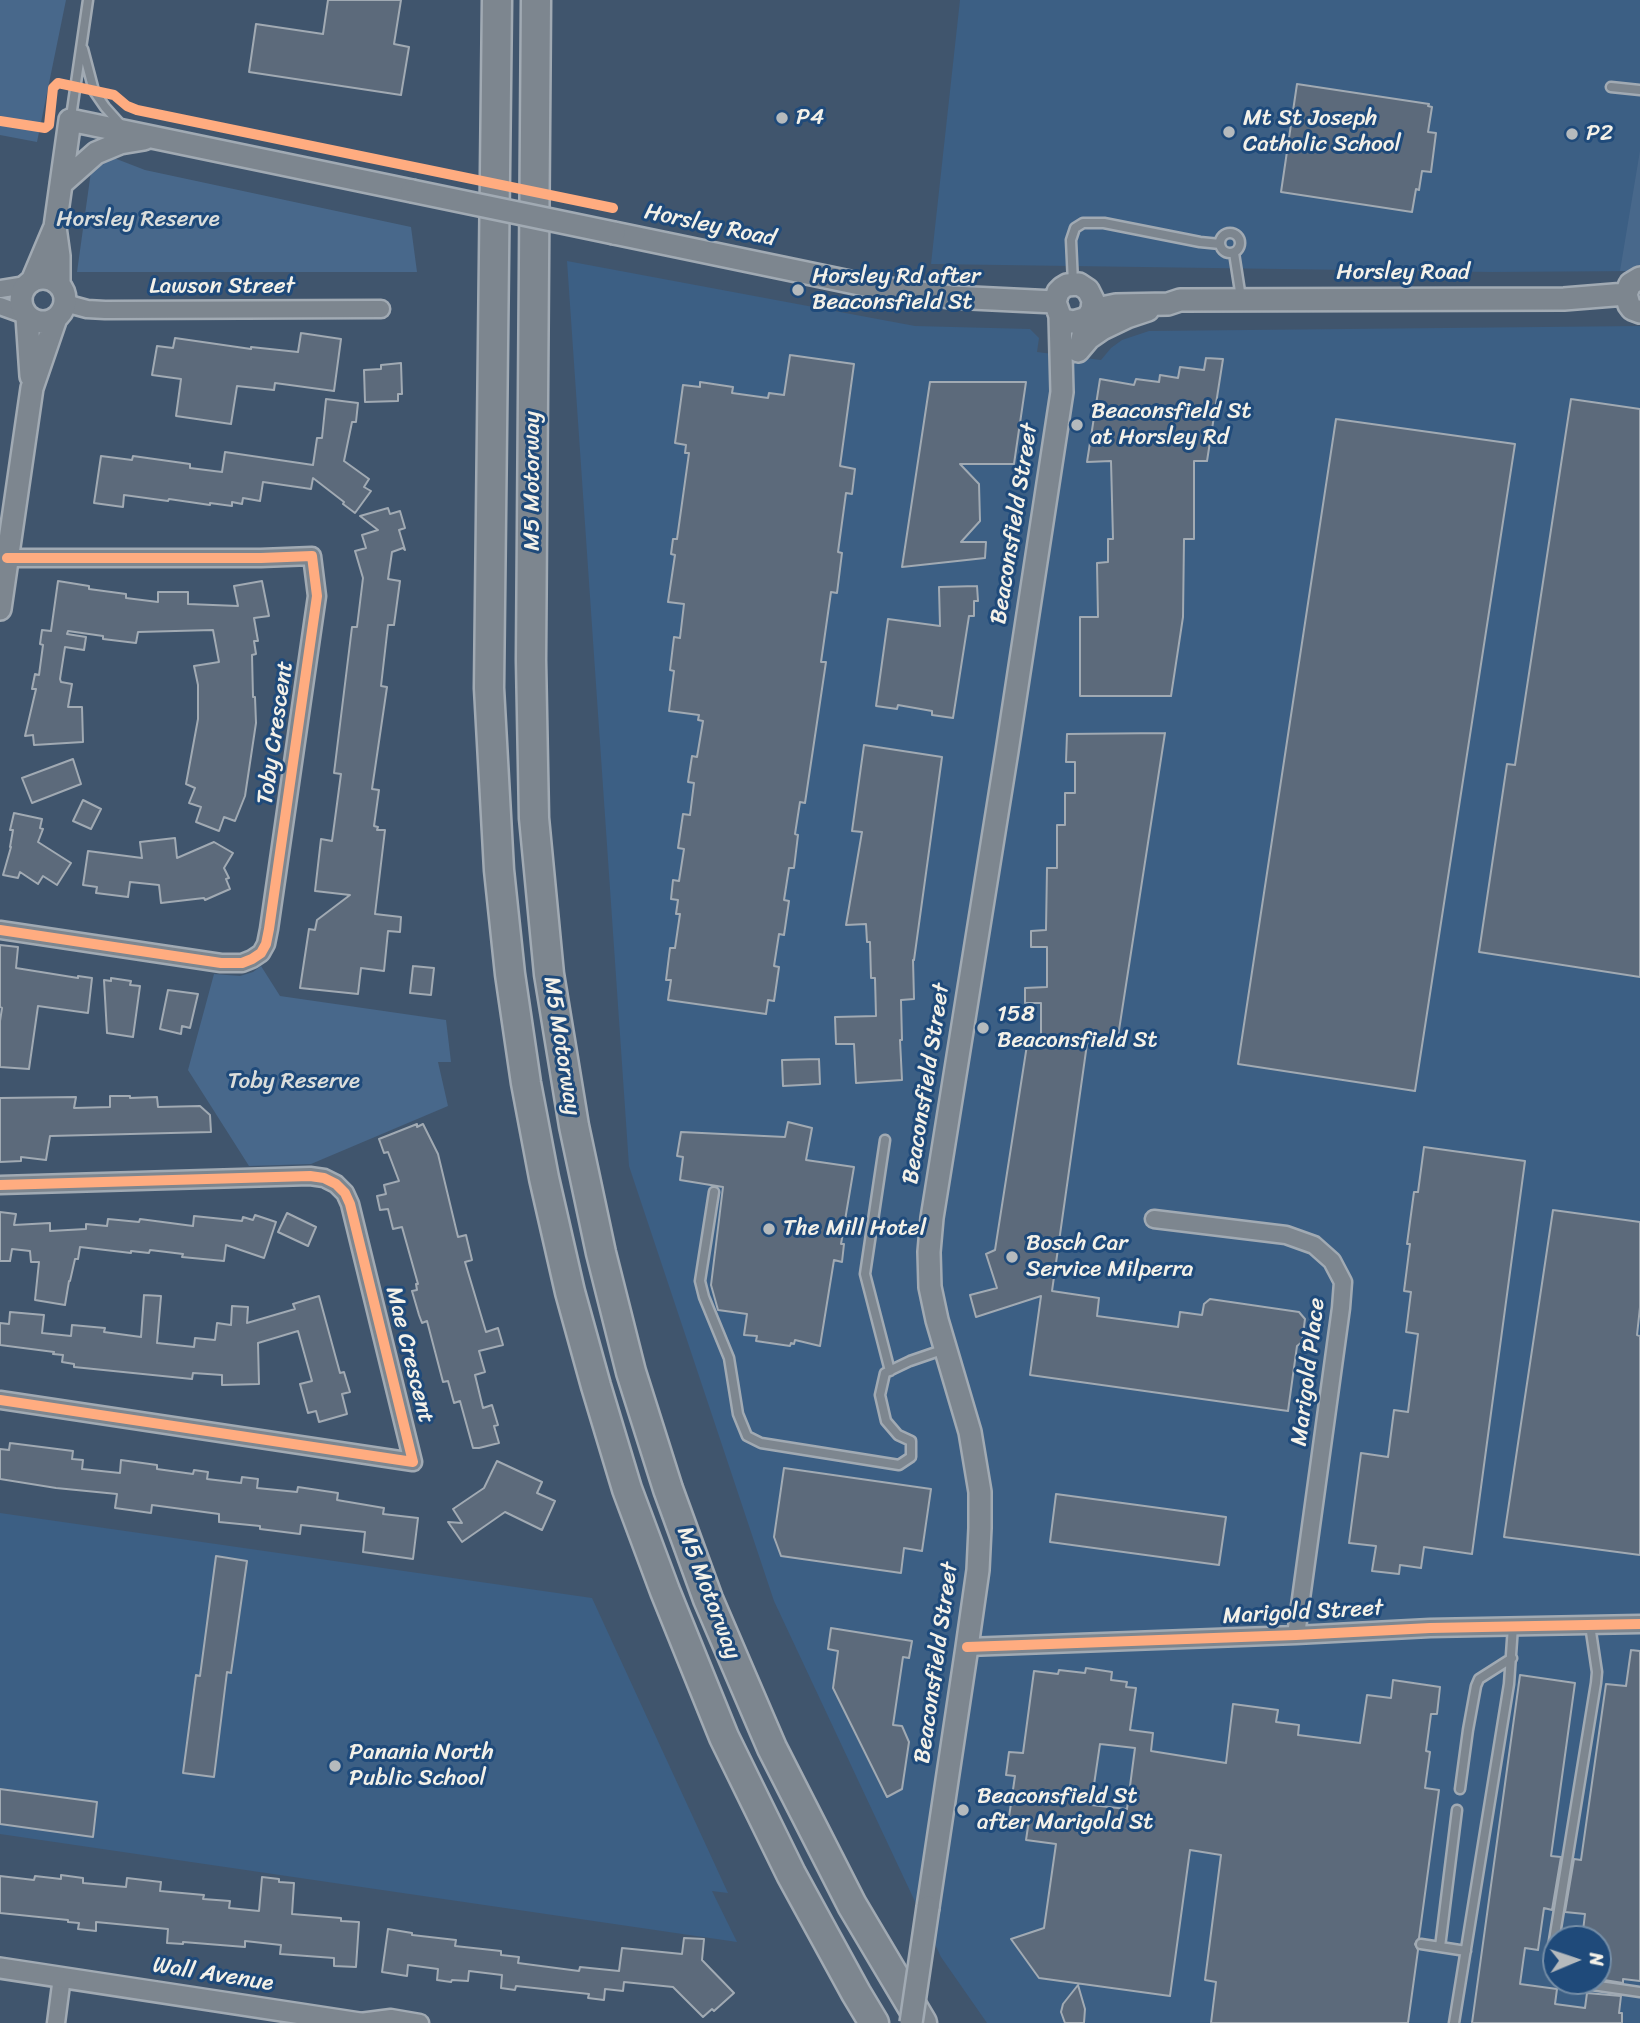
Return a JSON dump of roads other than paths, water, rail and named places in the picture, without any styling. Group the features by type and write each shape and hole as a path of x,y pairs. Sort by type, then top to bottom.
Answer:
{"highway":[{"name":"M5 Motorway","path":"497,0 489,688 499,870 510,974 526,1083 570,1292 627,1489 724,1737 791,1874 874,2023"},
{"name":"M5 Motorway","path":"536,0 531,660 534,818 549,974 574,1126 601,1253 631,1372 668,1489 708,1599 772,1748 852,1905 922,2023"}],"main road":[{"name":"Horsley Road","path":"70,120 874,287 1057,309 1064,320 1073,322 1085,301 1169,292 1174,302 1568,299 1633,286"},
{"path":"0,609 32,388 60,302 55,227 70,120"},
{"path":"61,184 96,153 120,143 153,137"},
{"path":"32,388 26,316 20,305 20,298 55,227"},
{"path":"29,283 46,278 60,302"},
{"path":"1057,309 1058,292 1068,285 1085,301 1080,348"},
{"path":"1633,286 1629,304 1632,309 1640,312"},
{"path":"26,316 46,323 60,302"},
{"path":"1062,393 1073,360 1089,338 1115,322 1174,302"},
{"name":"Beaconsfield Street","path":"911,2023 978,1570 980,1528 980,1492 970,1432 937,1321 930,1287 929,1252 932,1218 1062,393 1057,309"}],"street":[{"path":"0,289 29,283"},
{"name":"Lawson Street","path":"60,302 87,309 105,310 381,309"},
{"path":"0,306 26,316"},
{"name":"Toby Crescent","path":"0,930 221,963 242,963 261,953 269,929 317,596 312,556 7,558"},
{"name":"Mae Crescent","path":"0,1185 310,1176 324,1178 336,1184 345,1193 350,1204 413,1462 0,1400"},
{"name":"Marigold Place","path":"1154,1219 1286,1235 1314,1245 1332,1261 1343,1282 1296,1635"},
{"name":"Marigold Street","path":"967,1647 1430,1628 1640,1624"},
{"name":"Wall Avenue","path":"0,1968 323,2020 360,2022 391,2018 419,2023"},
{"path":"56,2023 62,1977"}],"lane":[{"path":"70,120 88,0"},
{"path":"82,43 94,91 128,132"},
{"path":"1611,87 1640,90"},
{"path":"1085,301 1071,240 1075,228 1083,223 1104,223 1220,244"},
{"path":"1228,233 1239,238 1240,244 1234,253 1223,251 1220,244 1223,236 1228,233"},
{"path":"1234,253 1242,300"},
{"path":"885,1140 865,1273 890,1371"},
{"path":"714,1192 700,1281 729,1358 738,1414 747,1436 761,1443 899,1465 911,1457 911,1441 898,1435 886,1421 880,1395 885,1373 945,1349"},
{"path":"1557,1925 1596,1684 1597,1672 1590,1625"},
{"path":"1454,2023 1512,1658 1513,1626"},
{"path":"1460,1788 1476,1686 1479,1679 1512,1658"},
{"path":"1440,1947 1458,1810"},
{"path":"1421,1944 1466,1951"},
{"path":"1612,1988 1640,1992"}],"place":[{"name":"P4","path":"782,118"},
{"name":"Mt St Joseph Catholic School","path":"1229,132"},
{"name":"P2","path":"1572,134"},
{"name":"Horsley Rd after Beaconsfield St","path":"798,290"},
{"name":"Beaconsfield St at Horsley Rd","path":"1077,425"},
{"name":"158 Beaconsfield St","path":"983,1028"},
{"name":"The Mill Hotel","path":"769,1229"},
{"name":"Bosch Car Service Milperra","path":"1012,1257"},
{"name":"Panania North Public School","path":"335,1766"},
{"name":"Beaconsfield St after Marigold St","path":"963,1810"}],"park label":[{"name":"Horsley Reserve","path":"138,220"},
{"name":"Toby Reserve","path":"294,1082"}]}
